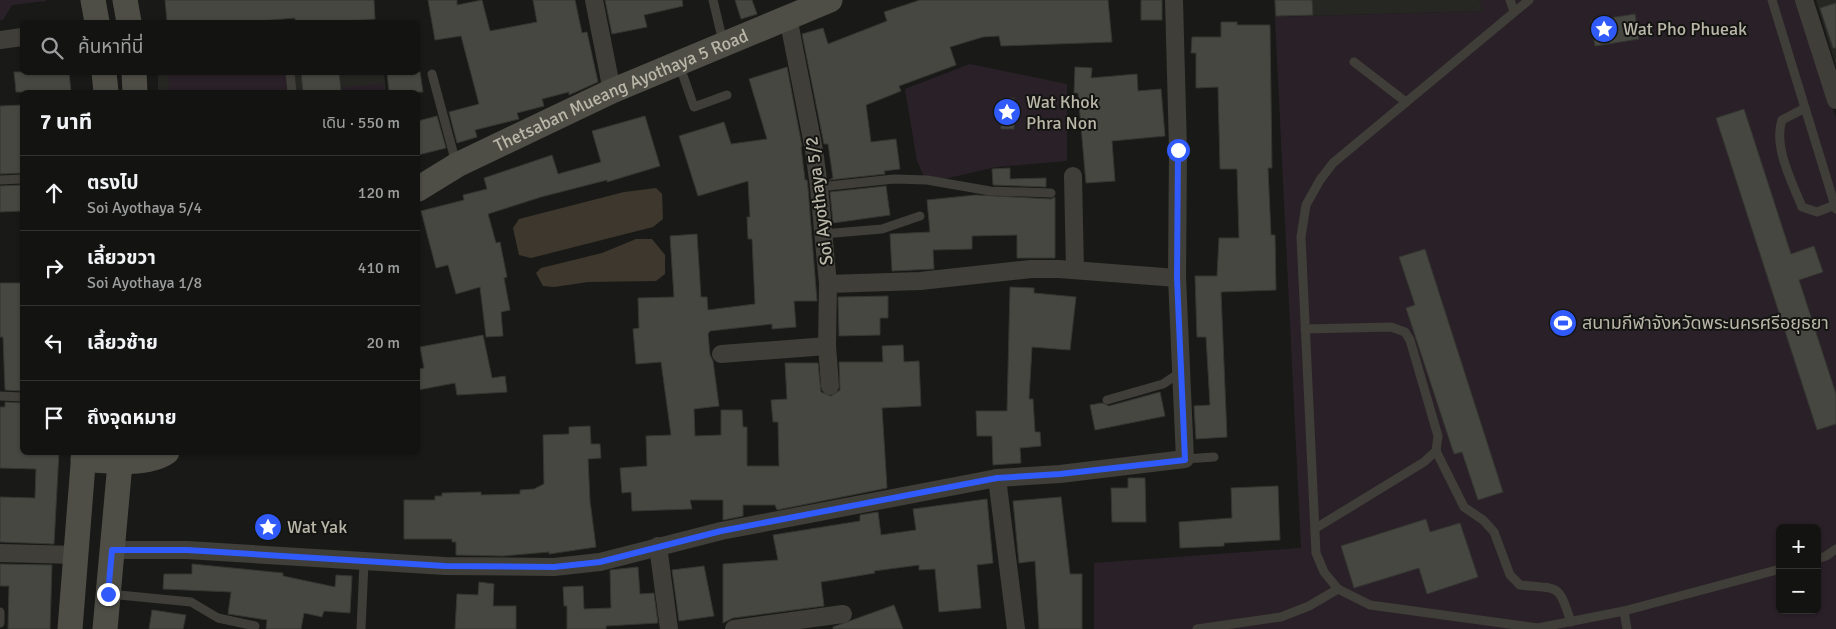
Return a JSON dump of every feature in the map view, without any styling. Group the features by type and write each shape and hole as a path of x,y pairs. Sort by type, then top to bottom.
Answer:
{"street":[{"path":"94,0 98,20"},
{"path":"125,0 129,20"},
{"path":"594,0 612,91"},
{"name":"Thetsaban Mueang Ayothaya 5 Road","path":"420,188 457,165 612,91 830,0"},
{"path":"112,550 187,550 364,563 554,567 600,562 721,531 997,478 1060,474 1185,460 1177,278 1178,150 1174,0"},
{"path":"1804,0 1836,100"},
{"name":"Soi Ayothaya 5/2","path":"788,17 814,150 819,187 828,284 827,346 830,386"},
{"path":"0,40 20,37"},
{"path":"104,75 106,90"},
{"path":"134,75 135,90"},
{"path":"1073,176 1075,270"},
{"path":"828,284 920,281 1031,269 1075,270 1177,278"},
{"path":"721,354 827,346"},
{"path":"70,629 84,456 160,458 164,455"},
{"path":"106,629 120,457"},
{"path":"997,478 1016,629"},
{"path":"658,546 669,629"},
{"path":"0,553 76,555"},
{"path":"734,629 843,614"}],"lane":[{"path":"713,0 724,44"},
{"path":"1510,0 1514,11"},
{"path":"1529,0 1333,163 1320,180 1306,205 1301,237 1305,329 1316,553 1324,572 1338,589 1370,605 1538,628 1624,611 1776,570"},
{"path":"1772,0 1805,108 1835,207 1817,212 1802,207 1778,131 1782,120 1805,108"},
{"path":"1354,62 1406,102"},
{"path":"679,64 694,107 727,95"},
{"path":"432,74 457,165"},
{"path":"290,75 292,90"},
{"path":"0,180 20,179"},
{"path":"819,187 894,179 927,180 990,191 1051,193"},
{"path":"823,234 882,229 920,216"},
{"path":"1305,329 1391,327 1405,332 1410,340 1438,436 1436,451 1464,507 1483,520 1494,532 1510,575 1520,585 1552,588 1562,594 1571,622"},
{"path":"1107,400 1163,384 1181,372"},
{"path":"0,396 20,397"},
{"path":"1316,528 1424,462 1436,451"},
{"path":"1185,460 1214,457"},
{"path":"1821,557 1836,549"},
{"path":"361,629 364,563"},
{"path":"1197,629 1281,617 1309,606 1338,589"},
{"path":"108,594 191,602 218,618 255,626"},
{"path":"1624,611 1627,629"},
{"path":"0,612 0,623"}],"shaded area":[{"path":"0,0 46,1 12,5 3,20 0,20"},
{"path":"1274,0 1479,0 1483,11 1275,17"},
{"name":"สนามกีฬาจังหวัดพระนครศรีอยุธยา","path":"1479,0 1799,0 1836,118 1836,629 1094,629 1094,563 1301,548 1275,17 1483,11"},
{"path":"1816,0 1836,0 1836,66"},
{"path":"970,64 1067,84 1067,161 996,167 927,183 917,161 905,89"},
{"path":"158,75 384,75 386,90 158,90"},
{"path":"168,75 289,75 291,90 169,90"},
{"path":"384,83 385,90 342,90 342,87"},
{"path":"656,188 662,194 663,219 653,227 531,258 519,255 513,228 519,219 624,192"},
{"path":"636,239 652,239 665,255 665,274 656,281 588,282 554,287 543,286 536,273 541,268 602,253"}],"building":[{"path":"165,0 374,0 375,19 295,20 295,18 272,20 167,20"},
{"path":"428,0 457,0 457,5 482,0 490,31 537,22 533,0 575,0 582,33 587,32 598,82 569,95 569,92 542,99 544,106 517,113 519,119 475,130 477,137 457,143 449,112 479,104 461,36 435,40"},
{"path":"605,0 682,0 683,6 644,15 647,27 612,34"},
{"path":"735,0 752,0 757,14 741,19"},
{"path":"920,0 1108,0 1112,42 1001,46 999,36 983,37 950,47 956,65 899,86 901,91 866,105 871,142 896,139 900,169 884,171 885,174 829,180 833,178 828,144 824,144 802,34 823,28 828,44 887,21 884,12"},
{"path":"1141,0 1162,0 1162,20 1141,20"},
{"path":"1275,0 1312,0 1313,15 1276,16"},
{"path":"1836,3 1836,48 1833,48 1820,8"},
{"path":"1635,14 1639,39 1595,46 1591,21"},
{"path":"1221,22 1237,22 1237,25 1270,25 1272,168 1268,168 1271,235 1275,235 1276,290 1221,292 1227,437 1196,439 1194,406 1210,405 1206,337 1197,337 1195,276 1217,276 1219,238 1239,238 1237,169 1220,169 1218,87 1196,88 1196,53 1191,53 1192,37 1221,37"},
{"path":"787,67 802,146 805,180 807,180 817,301 794,301 796,327 772,329 772,324 710,331 708,334 710,355 713,361 719,406 694,409 695,436 721,435 721,410 742,410 743,427 747,427 747,466 779,466 778,422 773,422 771,400 787,399 785,363 818,363 821,392 831,396 840,390 839,362 883,362 882,346 903,345 904,362 919,361 921,406 882,408 887,488 777,510 775,505 743,505 743,516 723,520 723,500 690,500 692,509 632,511 631,492 622,493 620,468 647,466 646,436 671,435 661,362 636,364 633,329 639,328 638,298 674,297 670,236 697,234 701,297 707,297 708,310 755,304 752,239 748,239 747,217 750,217 748,181 698,196 679,136 724,122 731,144 767,139 749,79"},
{"path":"1075,67 1092,68 1091,78 1137,74 1138,91 1161,89 1165,136 1112,141 1115,181 1086,183 1078,93 1074,93"},
{"path":"14,72 20,72 20,75 69,75 71,90 20,90 20,92 16,92"},
{"path":"420,72 423,92 420,92 420,90 389,90 387,75 420,75"},
{"path":"301,75 339,75 341,90 303,90"},
{"path":"1014,98 1014,129 1001,129 1000,99"},
{"path":"20,105 20,173 0,174 0,106"},
{"path":"1744,109 1791,254 1814,246 1823,272 1799,280 1836,394 1836,424 1817,430 1716,118"},
{"path":"437,116 446,148 420,154 420,120"},
{"path":"645,116 660,166 607,182 607,180 541,197 488,214 496,243 500,242 507,277 504,278 510,310 501,312 503,336 486,337 480,287 456,294 448,265 436,268 421,211 464,200 463,195 487,189 484,178 552,155 558,174 601,162 592,131"},
{"path":"1010,168 1010,179 1046,178 1046,187 993,185 992,169"},
{"path":"20,185 20,211 0,212 0,186"},
{"path":"886,186 890,215 833,223 830,192"},
{"path":"976,195 1051,199 1055,197 1055,258 1017,258 1017,235 972,236 972,249 933,250 934,269 892,271 890,234 930,232 927,200"},
{"path":"1425,249 1503,492 1478,500 1462,452 1454,454 1406,308 1415,305 1399,257"},
{"path":"0,283 20,283 20,391 5,390 3,337 0,337"},
{"path":"1010,287 1034,288 1034,293 1076,297 1070,350 1032,347 1029,399 1033,399 1035,432 1040,432 1041,446 1020,448 1021,463 993,465 992,436 977,436 976,411 1007,411"},
{"path":"888,296 888,318 880,318 880,335 839,336 838,297"},
{"path":"483,335 492,378 505,376 507,392 457,395 455,383 420,390 420,369 424,368 420,347"},
{"path":"1160,392 1165,416 1095,430 1090,405 1102,403 1109,406"},
{"path":"5,402 20,403 20,455 59,455 54,544 0,542 0,497 35,498 36,469 0,468 0,407 5,407"},
{"path":"590,426 591,444 600,444 601,458 588,459 590,501 596,547 549,554 549,552 503,556 456,555 456,542 452,542 452,539 404,539 404,500 435,500 435,496 442,496 442,493 520,494 520,490 534,489 544,484 543,435 569,434 569,427"},
{"path":"1128,478 1145,478 1146,522 1112,522 1111,488 1128,488"},
{"path":"1278,486 1280,540 1224,543 1224,546 1180,548 1179,522 1232,518 1231,488"},
{"path":"1061,497 1070,574 1082,574 1082,629 1039,629 1035,561 1019,563 1013,501"},
{"path":"987,499 993,563 977,565 981,608 939,612 935,569 919,570 919,565 874,571 875,573 821,582 824,606 733,618 723,623 723,564 778,560 773,535 860,521 860,515 878,512 881,535 916,530 913,509"},
{"path":"1426,519 1430,532 1460,523 1478,577 1427,594 1419,568 1354,588 1341,546"},
{"path":"264,520 270,520 274,527 270,534 264,534 260,530 260,524"},
{"path":"0,564 52,565 50,629 8,629 9,586 0,586"},
{"path":"192,564 283,573 283,576 335,587 336,575 352,576 350,613 324,611 322,617 304,613 301,629 266,629 267,620 228,614 231,592 163,589 164,574 192,574"},
{"path":"704,566 714,616 679,621 672,570"},
{"path":"638,567 640,594 654,593 658,623 606,626 606,629 567,629 567,606 564,606 563,587 583,586 584,609 611,608 610,570"},
{"path":"479,582 494,584 493,606 516,606 516,629 455,629 457,594 478,595"},
{"path":"894,605 903,629 833,629 833,627"},
{"path":"152,610 186,615 183,629 149,629"}],"place":[{"name":"Wat Pho Phueak","path":"1604,29"},
{"name":"Wat Khok Phra Non","path":"1007,112"},
{"name":"สนามกีฬาจังหวัดพระนครศรีอยุธยา","path":"1563,323"},
{"name":"Wat Yak","path":"268,527"}],"route":[{"path":"108,594 112,550 187,550 364,563 515,568 554,567 600,562 721,531 797,518 997,478 1060,474 1185,460 1177,278 1178,150"}]}
